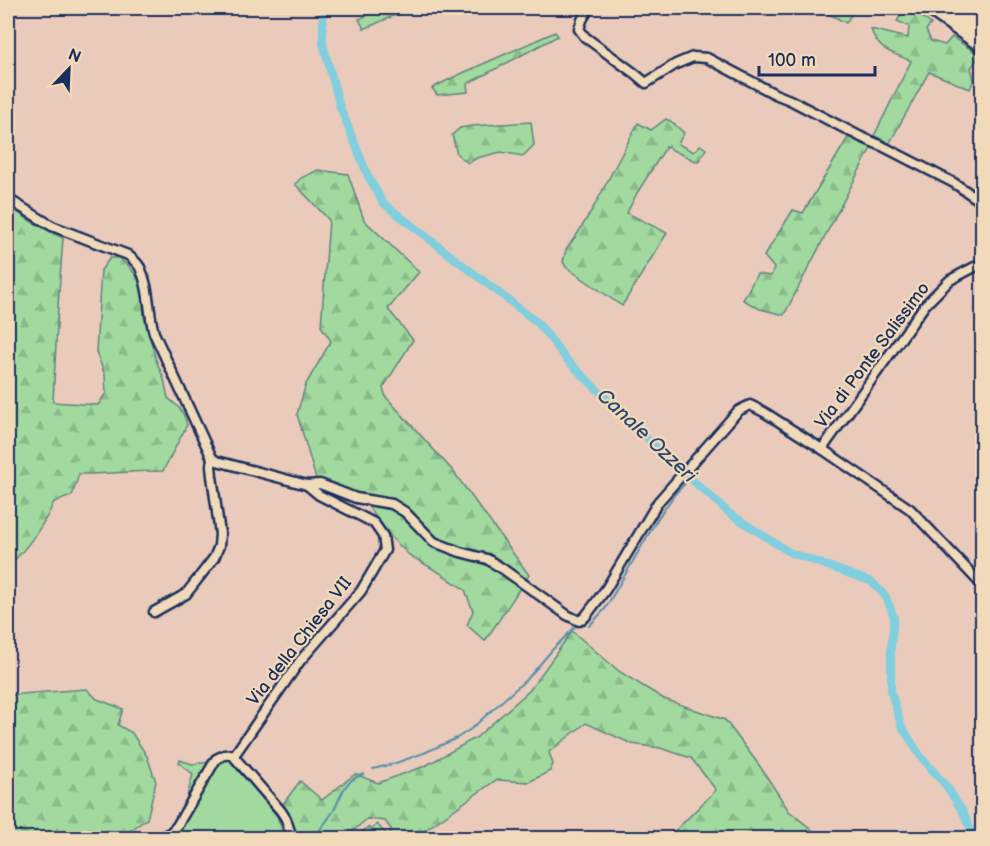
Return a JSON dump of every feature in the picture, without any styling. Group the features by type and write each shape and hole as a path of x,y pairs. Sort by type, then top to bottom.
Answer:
{"highway":[{"path":"931,8 982,44"},
{"path":"955,12 982,29"}],"street":[{"path":"589,8 579,29 585,38 646,83 676,64 693,57 707,58 954,183 982,202"},
{"path":"8,199 52,226 128,255 136,262 147,287 154,333 212,458 212,476 220,534 214,558 186,594 154,612"},
{"name":"Via di Ponte Salissimo","path":"307,485 320,484 356,498 392,504 405,512 434,542 487,559 579,621 585,617 606,589 658,502 738,411 750,405 822,449 925,305 950,280 982,264"},
{"path":"822,449 910,509 982,585"},
{"path":"212,458 307,485"},
{"name":"Via della Chiesa VII","path":"235,754 300,661 361,591 385,550 383,536 374,523 319,495 307,485"},
{"path":"159,838 170,833 177,826 216,759 224,755 235,754 235,758 281,811 286,819 291,838"}],"green space":[{"path":"384,8 411,8 364,29 359,19"},
{"path":"818,8 855,8 846,23"},
{"path":"906,8 910,8 931,24 926,30 931,41 945,45 952,37 980,55 971,68 974,79 970,89 929,72 889,144 874,136 911,61 882,47 871,29 908,38 909,26 897,21"},
{"path":"555,32 558,36 467,84 468,92 437,95 432,88 456,76"},
{"path":"666,119 684,133 678,144 694,152 700,145 706,149 698,162 670,149 669,146 666,147 637,193 627,213 667,233 622,306 566,267 563,262 566,249 596,203 638,123 651,130"},
{"path":"531,122 534,145 523,156 501,152 477,158 468,163 457,154 452,135 460,128"},
{"path":"850,134 872,146 784,315 760,309 743,300 757,274 771,276 774,268 764,256 793,210 803,213"},
{"path":"318,170 348,174 364,220 419,272 388,309 413,340 383,388 386,397 453,471 529,575 485,641 467,625 473,611 465,590 409,555 390,536 361,497 316,479 297,414 306,384 331,341 321,326 329,220 295,184 301,178"},
{"path":"8,206 63,238 53,402 98,405 106,393 105,375 96,352 101,270 110,258 118,258 129,266 142,284 144,317 168,398 180,409 187,425 163,471 79,474 72,496 54,502 34,537 8,567"},
{"path":"572,631 620,672 664,699 725,720 759,765 789,811 822,838 668,838 716,790 691,758 660,748 632,744 586,723 549,752 553,764 550,771 529,782 496,780 414,838 389,838 391,829 385,821 367,819 347,838 295,838 283,804 300,781 322,800 355,774 378,783 425,766 477,737 530,690"},
{"path":"87,689 97,699 123,709 118,725 132,733 147,756 156,782 147,819 119,838 8,838 8,695"},
{"path":"180,760 192,764 230,760 277,816 285,838 176,838 193,774 179,763"},
{"path":"377,824 388,836 385,838 355,838 368,827 371,830"}],"waterway":[{"name":"Canale Ozzeri","path":"323,8 323,44 340,107 368,176 383,203 538,323 567,360 659,450 729,513 789,552 872,582 886,597 894,617 891,692 901,725 921,757 947,787 963,812 974,838"},
{"path":"589,626 605,609 658,518 690,478"},
{"path":"373,769 424,753 471,729 529,677 577,625"},
{"path":"314,838 334,810 348,784 364,774"}]}
